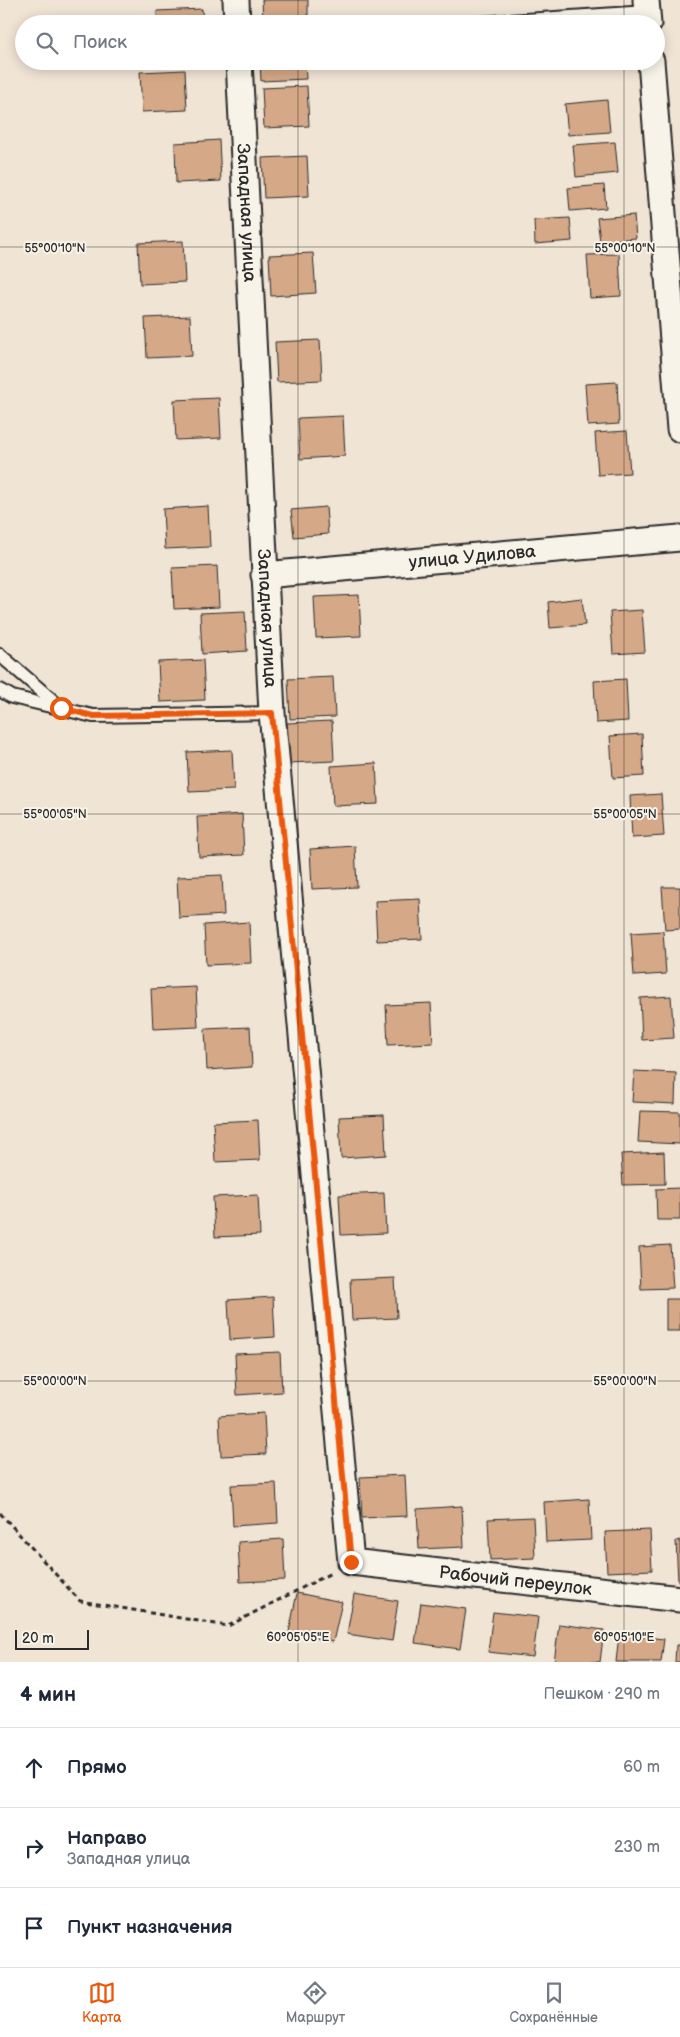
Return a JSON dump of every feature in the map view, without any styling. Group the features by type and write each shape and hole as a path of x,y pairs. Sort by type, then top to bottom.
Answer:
{"street":[{"path":"236,0 237,15"},
{"name":"Западная улица","path":"239,70 272,713 351,1562"},
{"path":"652,70 680,429"},
{"name":"улица Удилова","path":"264,575 680,538"},
{"name":"Рабочий переулок","path":"351,1562 680,1599"}],"lane":[{"path":"562,15 649,7"},
{"path":"0,655 61,708"},
{"path":"0,690 12,696 93,716 272,713"}],"path":[{"path":"0,1513 80,1601 228,1626 351,1562"}],"building":[{"path":"262,0 308,0 308,15 263,15"},
{"path":"202,9 202,15 157,15 157,11"},
{"path":"185,70 187,110 142,112 140,72"},
{"path":"260,70 306,70 306,79 261,81"},
{"path":"307,86 309,126 264,128 262,88"},
{"path":"607,100 610,132 568,135 565,104"},
{"path":"219,140 221,181 176,183 175,143"},
{"path":"615,142 618,173 576,177 573,145"},
{"path":"307,156 309,196 264,198 262,158"},
{"path":"604,185 606,208 570,211 568,188"},
{"path":"634,215 636,238 600,241 597,218"},
{"path":"570,218 572,241 535,244 534,220"},
{"path":"183,241 185,282 140,284 138,243"},
{"path":"313,253 316,293 271,296 269,255"},
{"path":"619,254 621,296 590,298 587,255"},
{"path":"190,316 192,356 147,358 145,318"},
{"path":"320,340 322,380 277,382 275,342"},
{"path":"617,382 619,424 588,426 585,384"},
{"path":"219,398 221,438 176,440 174,400"},
{"path":"343,416 345,456 300,459 298,418"},
{"path":"627,431 630,473 598,475 595,433"},
{"path":"208,506 210,547 165,549 163,509"},
{"path":"326,507 328,534 294,537 291,510"},
{"path":"217,566 219,607 174,609 172,568"},
{"path":"359,595 361,636 316,638 314,597"},
{"path":"582,598 585,625 550,628 548,602"},
{"path":"642,610 645,652 613,654 610,612"},
{"path":"245,611 247,651 202,654 200,613"},
{"path":"203,660 205,700 160,702 158,662"},
{"path":"333,677 335,717 290,719 288,679"},
{"path":"626,679 628,721 596,723 594,681"},
{"path":"332,721 334,761 289,763 287,723"},
{"path":"642,734 644,776 613,778 610,736"},
{"path":"232,750 234,790 189,792 187,752"},
{"path":"376,763 378,804 333,806 331,766"},
{"path":"661,794 664,836 632,838 630,796"},
{"path":"242,814 244,855 199,857 197,817"},
{"path":"355,846 357,887 312,889 310,849"},
{"path":"222,875 224,915 179,918 177,877"},
{"path":"662,887 680,887 680,929 665,930"},
{"path":"420,899 422,939 377,941 375,901"},
{"path":"249,922 251,963 206,965 204,925"},
{"path":"663,931 666,974 634,976 631,933"},
{"path":"196,987 198,1027 153,1029 151,989"},
{"path":"671,996 674,1038 642,1040 640,998"},
{"path":"431,1003 433,1043 388,1045 386,1005"},
{"path":"250,1027 252,1067 207,1070 205,1029"},
{"path":"634,1071 676,1073 675,1104 632,1102"},
{"path":"640,1111 680,1112 680,1144 638,1142"},
{"path":"384,1115 386,1155 341,1158 339,1117"},
{"path":"258,1120 260,1160 215,1162 213,1122"},
{"path":"664,1152 665,1184 623,1185 621,1154"},
{"path":"680,1188 680,1220 657,1220 656,1189"},
{"path":"384,1193 386,1233 341,1235 339,1195"},
{"path":"258,1195 260,1235 215,1237 213,1197"},
{"path":"670,1245 673,1288 641,1289 639,1247"},
{"path":"395,1278 397,1318 352,1320 350,1280"},
{"path":"273,1297 275,1337 230,1340 228,1300"},
{"path":"666,1299 680,1299 680,1331 666,1331"},
{"path":"280,1352 282,1392 237,1395 235,1354"},
{"path":"264,1413 266,1454 221,1456 219,1416"},
{"path":"405,1475 407,1516 362,1518 360,1477"},
{"path":"276,1483 278,1523 233,1526 231,1485"},
{"path":"589,1499 591,1540 546,1542 544,1502"},
{"path":"462,1506 464,1547 419,1549 417,1509"},
{"path":"533,1517 535,1558 490,1560 488,1519"},
{"path":"650,1530 652,1570 607,1572 605,1532"},
{"path":"283,1539 285,1580 240,1582 238,1542"},
{"path":"680,1540 680,1581 678,1581 676,1541"},
{"path":"297,1593 342,1602 333,1642 289,1632"},
{"path":"354,1594 398,1601 392,1641 347,1634"},
{"path":"421,1603 466,1609 460,1649 415,1643"},
{"path":"493,1612 538,1617 533,1657 488,1652"},
{"path":"559,1624 604,1630 600,1662 554,1662"},
{"path":"619,1634 664,1639 661,1662 616,1662"},
{"path":"676,1645 680,1645 680,1662 675,1662"}],"route":[{"path":"61,708 93,716 272,713 351,1562"}]}
